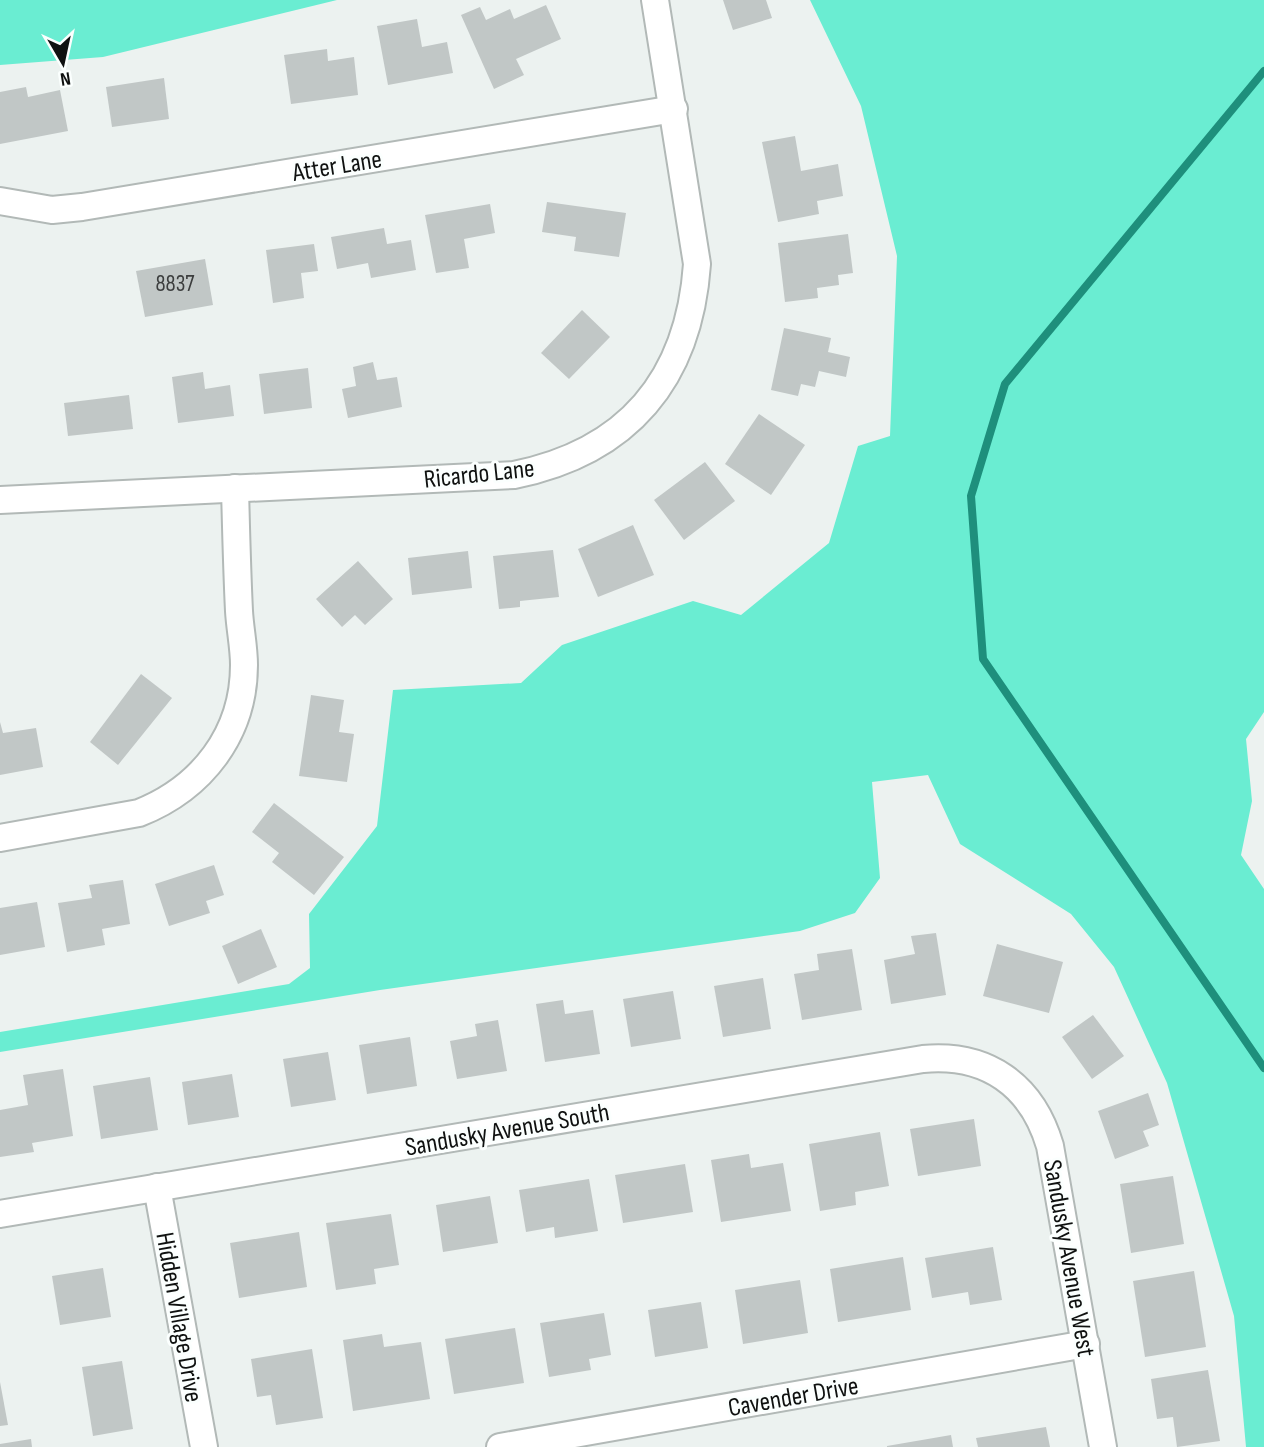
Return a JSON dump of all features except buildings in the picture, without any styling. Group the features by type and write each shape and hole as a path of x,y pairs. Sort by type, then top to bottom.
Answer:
{"street":[{"name":"Ricardo Lane","path":"0,500 514,475 595,447 630,421 664,379 685,340 695,297 696,243 655,0"},
{"name":"Atter Lane","path":"0,201 51,210 82,207 674,109"},
{"path":"0,838 139,813 154,807 180,793 204,772 225,741 240,705 244,666 235,488"},
{"name":"Sandusky Avenue South","path":"0,1214 923,1059 956,1058 985,1066 1010,1082"},
{"name":"Sandusky Avenue West","path":"1010,1082 1032,1103 1043,1123 1050,1146 1103,1447"},
{"name":"Hidden Village Drive","path":"157,1188 204,1447"},
{"name":"Cavender Drive","path":"517,1446 1086,1344"}],"green space":[{"path":"0,0 337,0 103,57 0,65"},
{"path":"810,0 1264,0 1264,712 1246,739 1252,801 1241,855 1264,889 1264,1447 1246,1447 1234,1316 1167,1083 1114,967 1071,914 960,844 928,775 872,782 880,878 855,913 800,931 380,990 0,1052 0,1032 289,984 310,968 309,914 377,826 393,690 521,683 562,645 693,601 741,615 829,543 858,446 890,436 897,256 861,106"}],"waterway":[{"path":"1264,71 1005,384 971,496 983,659 1264,1068"}]}
